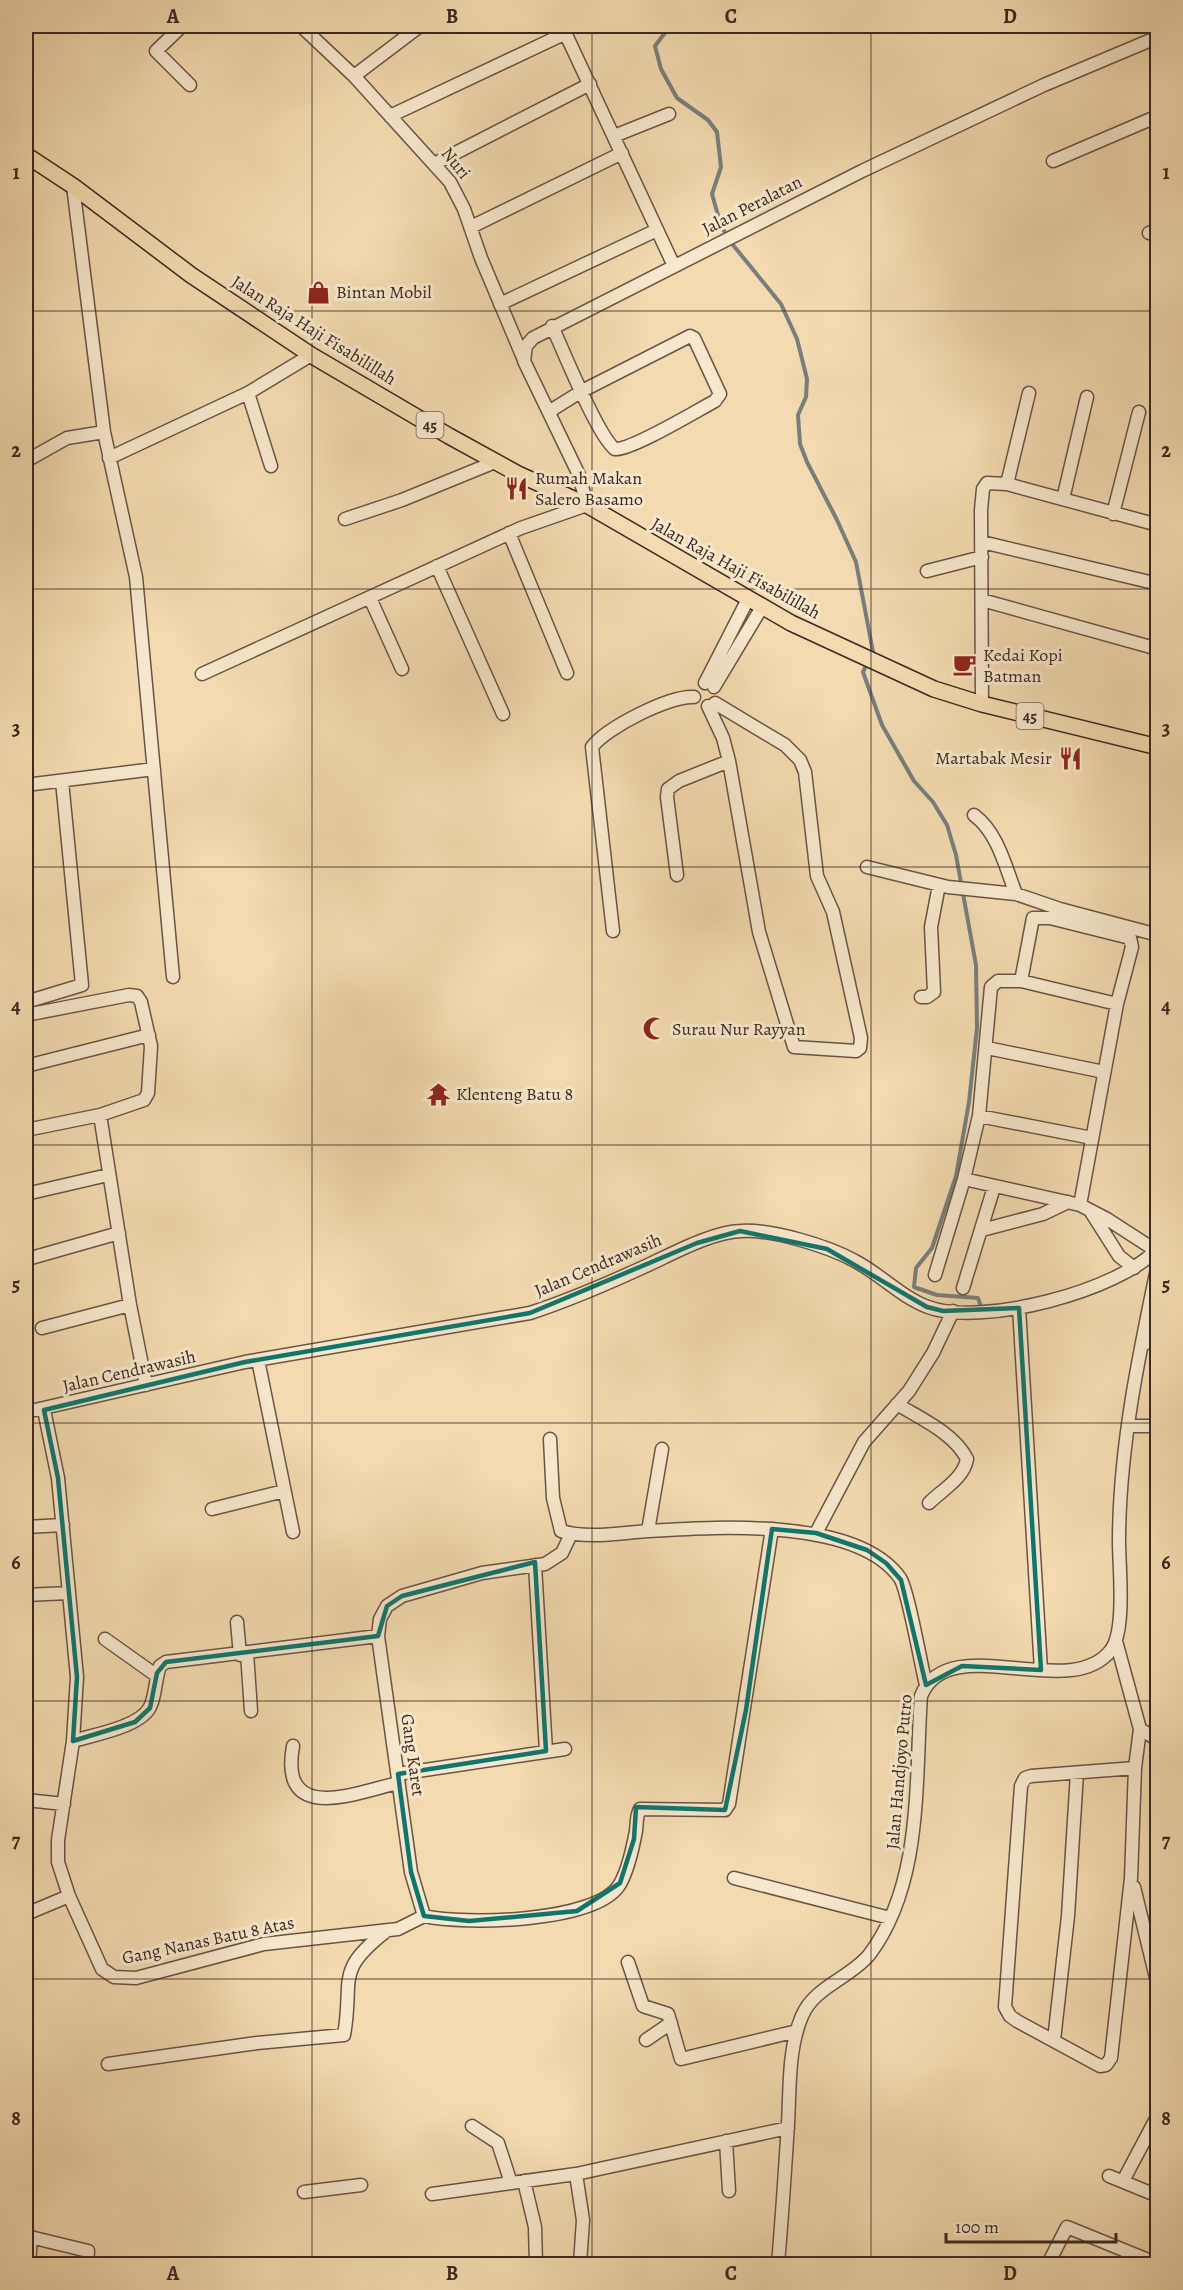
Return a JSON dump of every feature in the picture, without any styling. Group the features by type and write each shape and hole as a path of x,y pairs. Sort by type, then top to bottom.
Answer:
{"main road":[{"name":"Jalan Raja Haji Fisabilillah","path":"26,155 73,186 191,275 311,355 495,462 587,505 762,607 905,678 982,704 1158,747"}],"street":[{"path":"182,26 156,51 190,85"},
{"name":"Nuri","path":"301,26 354,76 434,164 459,196 524,361"},
{"path":"354,76 420,26"},
{"path":"390,116 564,29 674,266"},
{"name":"Jalan Peralatan","path":"524,361 526,346 533,338 552,326 674,266 760,220 1044,85 1158,37"},
{"path":"434,164 590,84"},
{"path":"614,136 669,114"},
{"path":"1053,161 1158,116"},
{"path":"471,227 622,153"},
{"path":"73,186 104,432 136,577 173,977"},
{"path":"500,304 657,230"},
{"path":"550,411 582,391 690,336 694,338 720,394 715,401 619,450 604,437 582,391 552,326"},
{"path":"109,458 248,393 311,355"},
{"path":"202,674 302,626 370,598 509,533 587,505 579,475 524,361"},
{"path":"248,393 271,466"},
{"path":"1007,484 1029,393"},
{"path":"1063,499 1088,397"},
{"path":"1113,514 1139,412"},
{"path":"26,461 67,438 104,432"},
{"path":"345,519 402,500 495,462"},
{"path":"982,704 983,489 992,481 1007,484 1158,525"},
{"path":"509,533 567,673"},
{"path":"982,542 1158,584"},
{"path":"927,572 982,557"},
{"path":"436,566 503,714"},
{"path":"370,598 402,669"},
{"path":"710,685 748,599"},
{"path":"982,600 1158,649"},
{"path":"694,697 696,687 710,685 762,607"},
{"path":"613,931 592,747 607,733 658,706 686,696 694,697 701,706 712,705 785,745 800,760 805,772 817,876 833,912 861,1038 860,1048 856,1051 794,1047 759,932 729,761 712,705 717,694 710,685"},
{"path":"677,875 667,797 668,789 680,781 729,761"},
{"path":"26,785 154,770"},
{"path":"26,1002 82,984 62,781"},
{"path":"974,815 987,827 994,838 1016,894"},
{"path":"867,867 939,885 1016,894 1060,909 1158,934"},
{"path":"921,997 927,998 934,992 931,927 939,885"},
{"path":"1021,981 1033,918 1050,918 1122,934 1130,938 1132,947 1117,1004 1079,1206 1119,1256 1134,1268"},
{"path":"934,1275 964,1179 979,1116 987,1048 990,987 998,981 1021,981 1117,1004"},
{"path":"26,1015 129,995 137,996 141,1002 149,1035 150,1086 144,1100 100,1115 26,1130"},
{"path":"26,1066 149,1035"},
{"path":"987,1048 1104,1072"},
{"path":"100,1115 130,1305 146,1385"},
{"path":"979,1116 1092,1138"},
{"path":"26,1194 108,1175"},
{"path":"964,1179 1079,1206 1156,1249"},
{"path":"963,1288 994,1187"},
{"path":"982,1230 1079,1206"},
{"name":"Jalan Cendrawasih","path":"26,1412 44,1410 258,1360 530,1313 567,1301 697,1242 741,1231 773,1235 827,1249 855,1261 927,1307 953,1311 1019,1308 1079,1293 1134,1268 1156,1249"},
{"path":"31,1258 119,1233"},
{"path":"1135,1767 1031,1776 1022,1781 1021,1786 1005,2007 1010,2016 1017,2021 1100,2066 1109,2063 1131,1878 1135,1767 1140,1729 1116,1641 1119,1618 1119,1530 1128,1426 1158,1263"},
{"path":"42,1328 130,1305"},
{"path":"1019,1308 1041,1670"},
{"path":"816,1533 864,1442 909,1391 933,1353 953,1311"},
{"path":"1142,1342 1158,1343"},
{"path":"258,1360 293,1532"},
{"path":"897,1404 957,1444 967,1459 966,1467 957,1478 929,1503"},
{"name":"Gang Nanas Batu 8 Atas","path":"44,1410 58,1478 77,1677 73,1741 58,1840 58,1862 69,1896 102,1969 107,1974 124,1979 296,1938 386,1931 410,1925 423,1916"},
{"path":"1128,1426 1158,1426"},
{"path":"550,1439 553,1498 566,1532 772,1529 816,1533 867,1550 886,1563 901,1580 926,1685"},
{"path":"648,1531 662,1449"},
{"path":"212,1509 285,1491"},
{"path":"26,1527 63,1525"},
{"path":"423,1916 443,1920 469,1921 566,1914 577,1911 621,1883 640,1809 725,1810 729,1804 772,1529"},
{"name":"Gang Karet","path":"423,1916 411,1872 378,1636 380,1619 387,1606 402,1596 482,1572 535,1565 557,1558 566,1532"},
{"path":"535,1565 546,1751"},
{"path":"26,1595 68,1593"},
{"path":"237,1622 251,1711"},
{"path":"73,1741 135,1722 150,1708 160,1666 166,1662 378,1636"},
{"path":"105,1639 157,1676"},
{"name":"Jalan Handjoyo Putro","path":"778,2265 790,2076 797,2031 803,2013 816,1997 868,1956 890,1918 911,1855 921,1696 926,1685 951,1668 962,1666 1041,1670 1084,1667 1095,1663 1111,1650 1116,1641"},
{"path":"1140,1729 1158,1740"},
{"path":"293,1746 289,1766 292,1774 306,1794 317,1800 341,1798 398,1778 565,1749"},
{"path":"1054,2040 1068,1916 1077,1773"},
{"path":"26,1800 64,1804"},
{"path":"734,1878 890,1918"},
{"path":"1131,1878 1158,1986"},
{"path":"26,1914 69,1896"},
{"path":"108,2064 257,2043 344,2035 350,1968 363,1951 386,1931"},
{"path":"628,1962 643,2006 667,2012 681,2059 797,2031"},
{"path":"646,2040 671,2023"},
{"path":"1123,2181 1158,2115"},
{"path":"472,2126 498,2144 518,2182 536,2228 536,2265"},
{"path":"432,2194 576,2174 788,2128"},
{"path":"726,2141 729,2191"},
{"path":"576,2174 583,2220 580,2265"},
{"path":"1109,2176 1158,2196"},
{"path":"303,2192 361,2185"},
{"path":"1048,2265 1067,2227 1158,2264"},
{"path":"29,2265 28,2236 88,2251 87,2265"}],"highlighted area":[{"path":"740,1231 827,1249 927,1307 943,1311 1019,1308 1041,1670 962,1666 926,1685 901,1580 886,1563 867,1550 816,1533 772,1529 746,1710 725,1810 636,1807 634,1839 620,1883 577,1911 469,1921 424,1916 411,1872 398,1774 546,1751 535,1562 402,1596 387,1606 378,1636 166,1662 157,1673 150,1708 135,1722 73,1741 77,1677 58,1478 44,1410 245,1362 530,1313 697,1243"}],"waterway":[{"path":"670,26 655,46 661,69 677,98 708,120 717,132 721,167 712,194 721,226 733,245 781,304 797,339 807,379 806,397 798,415 800,444 856,562 873,652 871,655"},
{"path":"868,662 863,672 882,725 914,781 933,802 947,825 956,855 976,965 977,1028 969,1102 956,1176 932,1248 916,1268 914,1287 937,1295 978,1298 981,1307"}],"place":[{"name":"Bintan Mobil","path":"318,292"},
{"name":"Rumah Makan Salero Basamo","path":"517,488"},
{"name":"Kedai Kopi Batman","path":"965,665"},
{"name":"Martabak Mesir","path":"1070,758"},
{"name":"Surau Nur Rayyan","path":"654,1029"},
{"name":"Klenteng Batu 8","path":"438,1094"}]}
